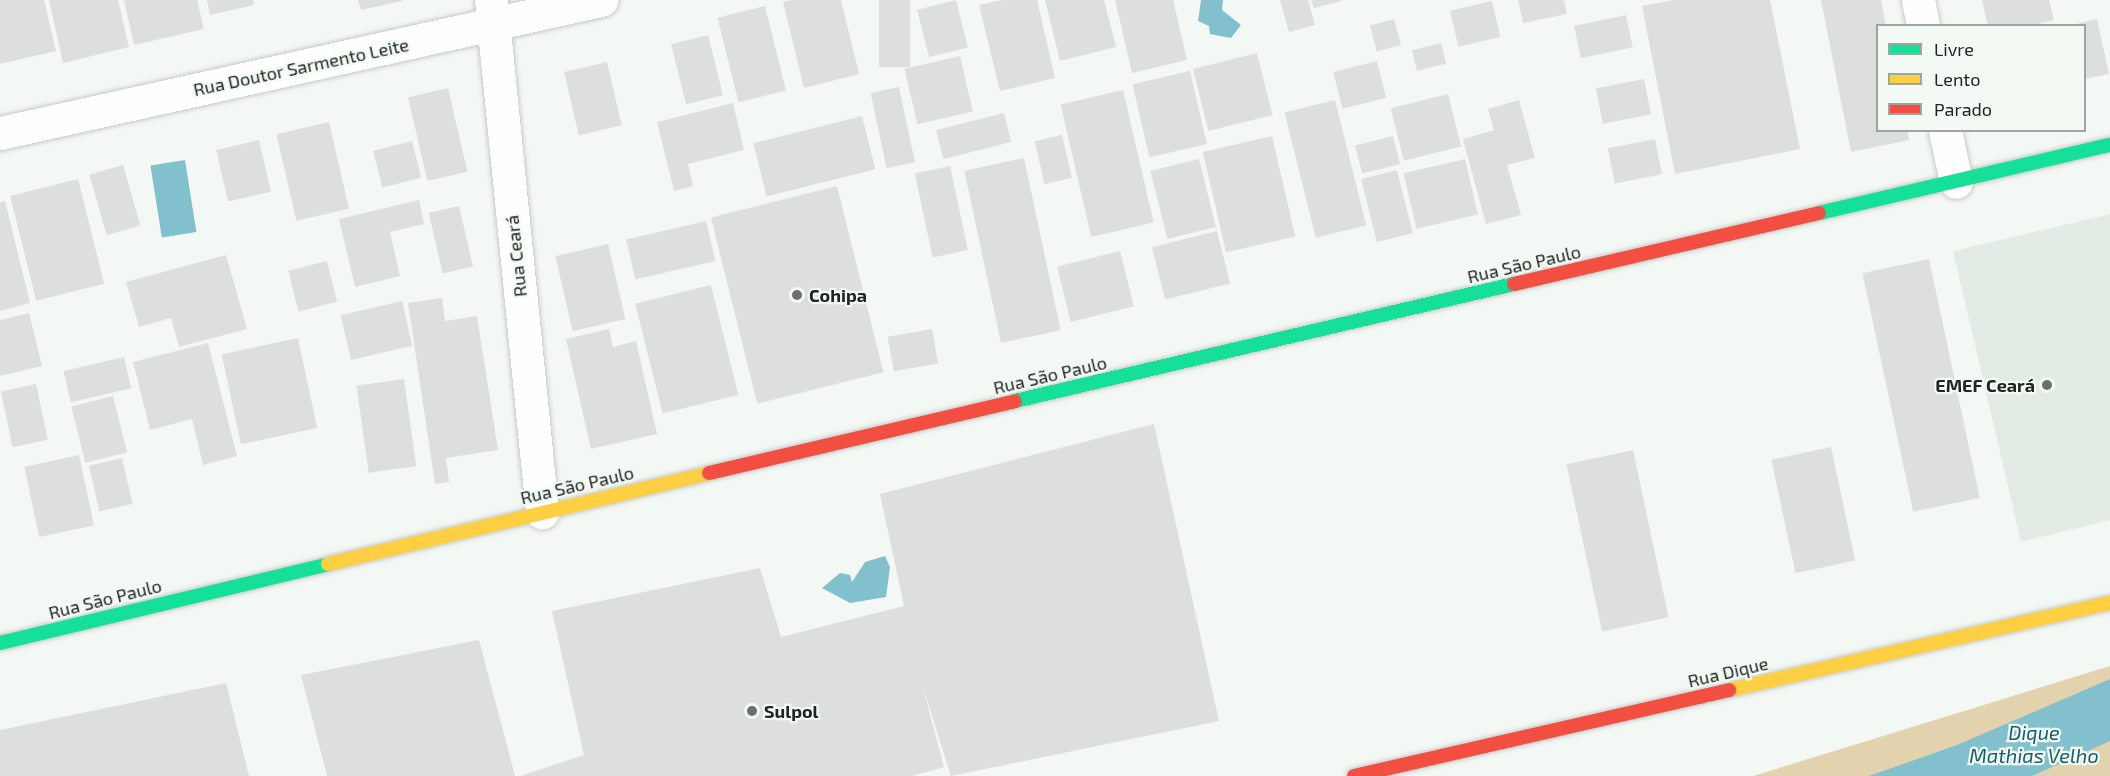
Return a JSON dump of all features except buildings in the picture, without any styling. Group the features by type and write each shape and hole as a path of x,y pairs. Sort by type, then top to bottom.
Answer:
{"street":[{"name":"Rua Doutor Sarmento Leite","path":"0,133 492,13 601,0"},
{"path":"1918,0 1923,24"},
{"name":"Rua Ceará","path":"492,13 542,512"},
{"path":"1945,132 1956,182"},
{"name":"Rua São Paulo","path":"0,643 542,512 2110,145"},
{"name":"Rua Dique","path":"1354,776 2110,603"}],"shaded area":[{"name":"EMEF Ceará","path":"2110,214 2110,520 2021,542 1953,251"},
{"path":"2110,666 2110,776 1753,776"}],"water":[{"path":"1201,0 1223,0 1222,10 1241,25 1231,38 1210,34 1209,26 1198,21"},
{"path":"185,160 196,232 162,238 150,165"},
{"path":"885,556 890,567 886,597 850,603 822,588 840,573 850,575 852,582 865,562"},
{"name":"Dique Mathias Velho","path":"2110,679 2110,741 2032,776 1869,776 1957,745"}],"traffic: fast":[{"path":"1819,213 2110,145"},
{"path":"1015,401 1514,284"},
{"path":"0,643 328,564"}],"traffic: slow":[{"path":"328,564 709,473"},
{"path":"1729,690 2110,603"}],"traffic: jam":[{"path":"1514,284 1819,213"},
{"path":"709,473 1015,401"},
{"path":"1354,776 1729,690"}],"place":[{"name":"Cohipa","path":"797,295"},
{"name":"EMEF Ceará","path":"2047,385"},
{"name":"Sulpol","path":"752,711"}]}
